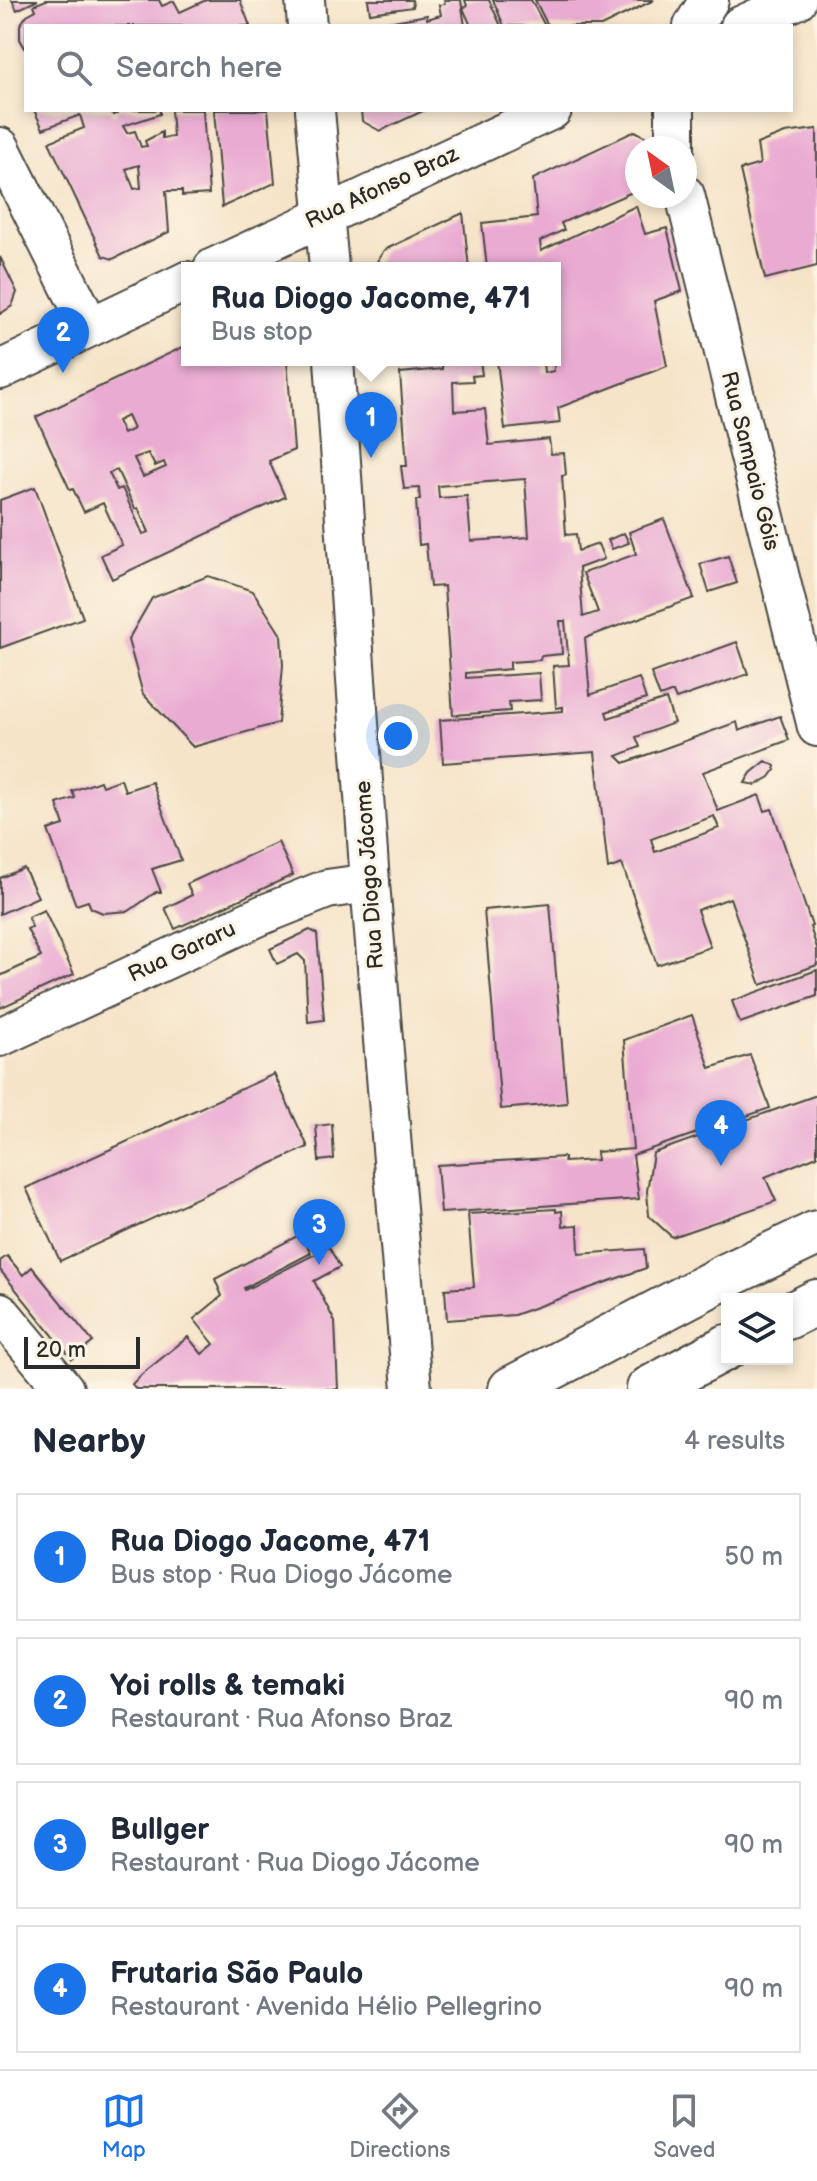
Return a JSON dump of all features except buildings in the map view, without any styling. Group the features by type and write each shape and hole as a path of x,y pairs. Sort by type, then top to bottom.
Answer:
{"main road":[{"path":"511,1389 728,1275 817,1233"},
{"path":"793,1314 817,1302"},
{"path":"649,1389 721,1350"}],"street":[{"path":"305,0 307,24"},
{"path":"694,24 709,0"},
{"path":"729,24 745,0"},
{"path":"744,24 797,0"},
{"path":"315,112 329,262"},
{"name":"Rua Afonso Braz","path":"225,262 548,112"},
{"path":"675,112 675,136"},
{"path":"0,147 90,327"},
{"name":"Rua Sampaio Góis","path":"689,208 808,650 817,727"},
{"path":"0,370 181,284"},
{"name":"Rua Diogo Jácome","path":"334,366 370,883 412,1389"},
{"name":"Rua Gararu","path":"0,1037 262,915 327,889 370,883"},
{"path":"0,1312 64,1389"}],"place":[{"name":"Yoi rolls & temaki","path":"63,373"},
{"name":"Rua Diogo Jacome, 471","path":"371,458"},
{"name":"Frutaria São Paulo","path":"721,1166"},
{"name":"Bullger","path":"319,1265"}]}
